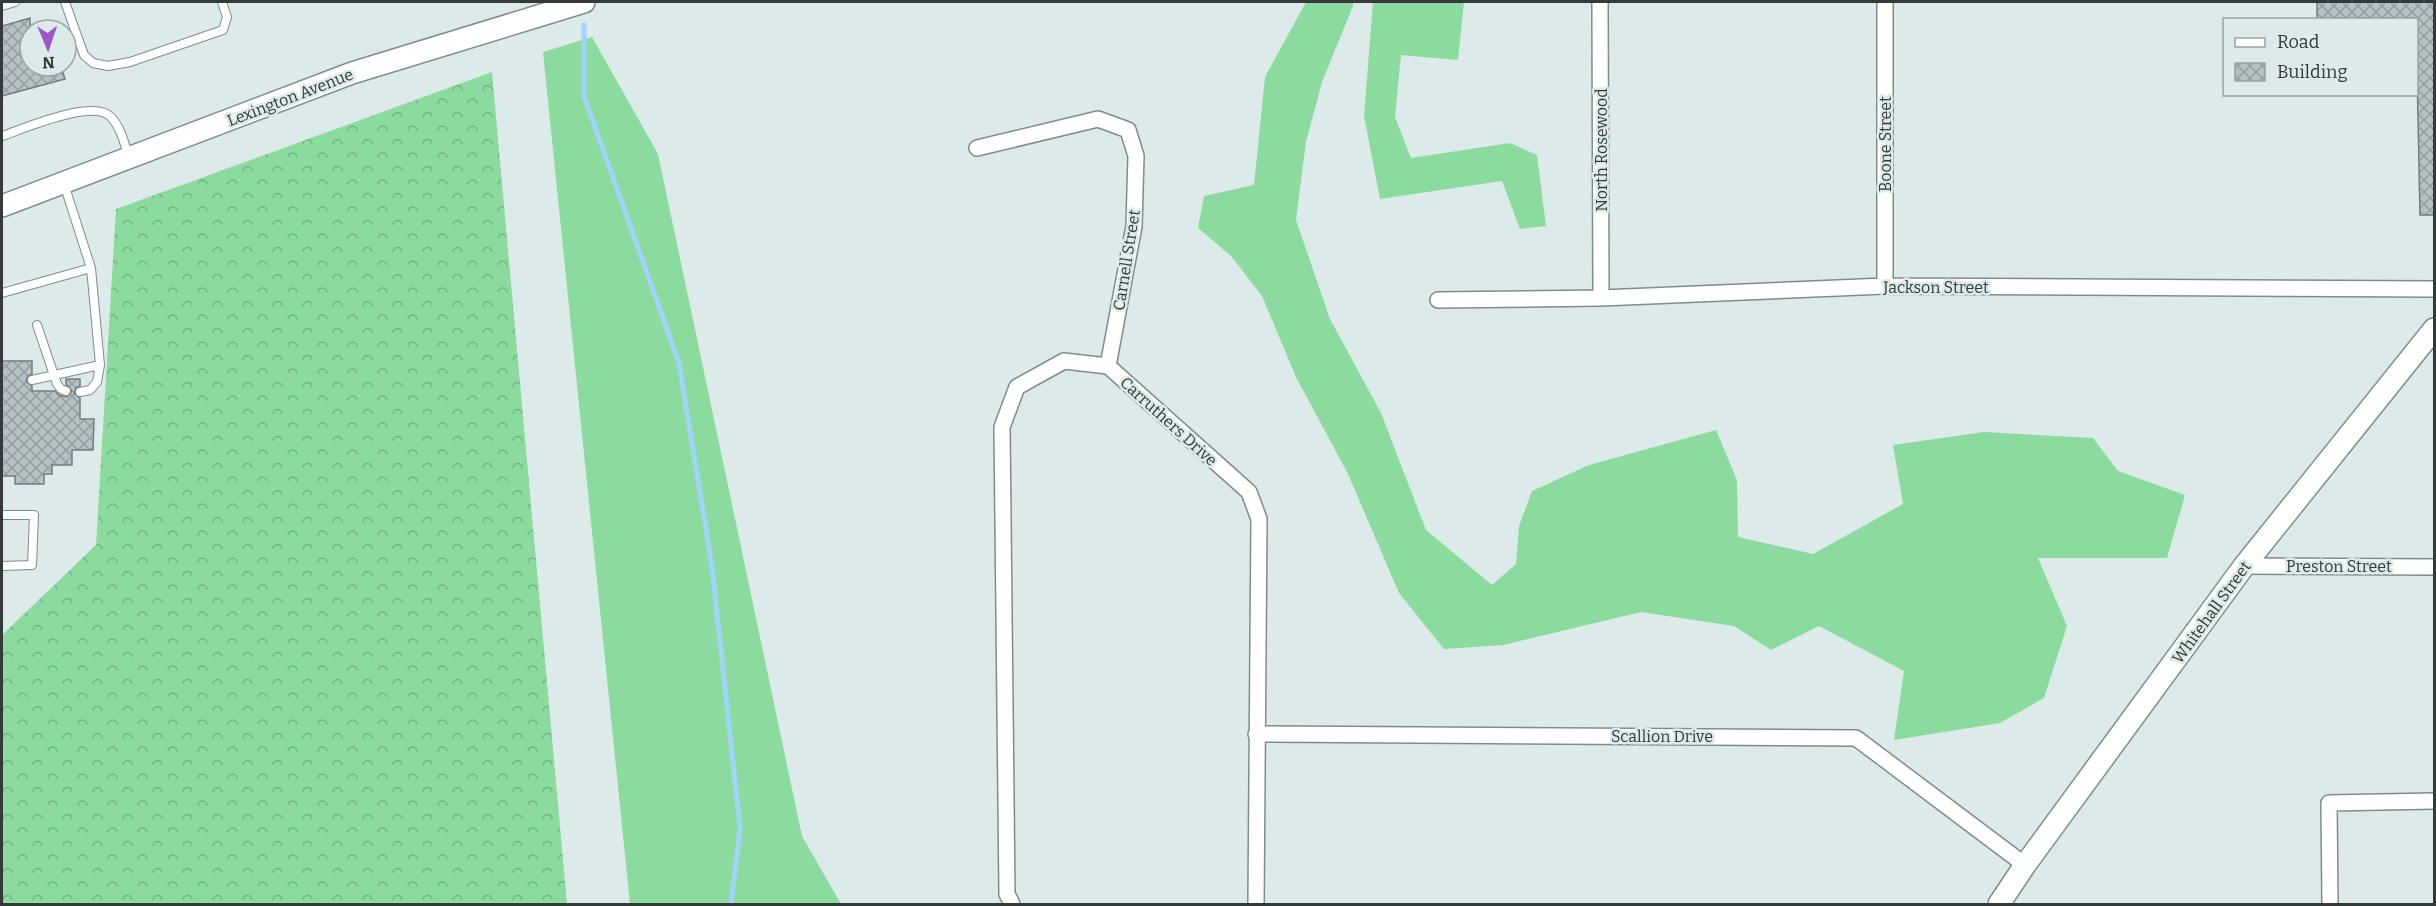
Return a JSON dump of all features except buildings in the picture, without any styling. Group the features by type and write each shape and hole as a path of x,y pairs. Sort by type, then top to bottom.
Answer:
{"street":[{"name":"Lexington Avenue","path":"2,206 352,73 538,8 584,2"},
{"name":"North Rosewood","path":"1600,2 1601,298"},
{"name":"Boone Street","path":"1884,2 1885,286"},
{"name":"Carnell Street","path":"977,148 1098,119 1128,130 1136,156 1134,226 1108,366"},
{"name":"Jackson Street","path":"1438,300 1601,298 1885,286 2434,289"},
{"name":"Whitehall Street","path":"1999,904 2025,864 2244,566 2434,329"},
{"name":"Carruthers Drive","path":"1012,904 1007,894 1002,427 1017,387 1064,361 1108,366 1249,492 1259,519 1256,904"},
{"name":"Preston Street","path":"2244,566 2434,567"},
{"name":"Scallion Drive","path":"1256,734 1856,738 2025,864"},
{"path":"2330,904 2329,803 2434,801"}],"lane":[{"path":"2,6 15,2"},
{"path":"65,2 84,55 93,63 108,66 130,62 223,30 227,17 222,2"},
{"path":"2,136 68,114 97,110 110,116 121,132 128,158"},
{"path":"63,183 91,268 100,365 97,382 90,390 80,392"},
{"path":"2,293 91,268"},
{"path":"37,325 53,376 61,389 66,391"},
{"path":"32,380 100,365"},
{"path":"2,515 34,515 32,565 2,566"}],"green space":[{"path":"1306,2 1353,2 1353,6 1322,82 1306,142 1296,220 1330,319 1381,413 1426,530 1492,585 1516,564 1519,526 1532,491 1589,465 1716,430 1737,480 1738,537 1813,554 1903,504 1893,445 1984,432 2093,438 2118,471 2185,495 2167,558 2038,558 2067,626 2044,698 2000,723 1894,740 1904,671 1819,626 1771,650 1734,626 1641,612 1503,645 1444,649 1399,593 1348,474 1296,377 1262,296 1231,256 1198,228 1204,196 1254,185 1265,77"},
{"path":"1373,2 1464,2 1458,60 1401,55 1395,117 1411,158 1510,143 1537,155 1546,226 1520,229 1502,181 1380,199 1364,116"},
{"path":"592,37 658,154 802,836 841,904 630,904 543,52"},
{"path":"492,72 567,904 2,904 2,635 96,545 116,209"}],"waterway":[{"path":"584,25 584,96 679,363 712,567 740,828 731,904"}]}
